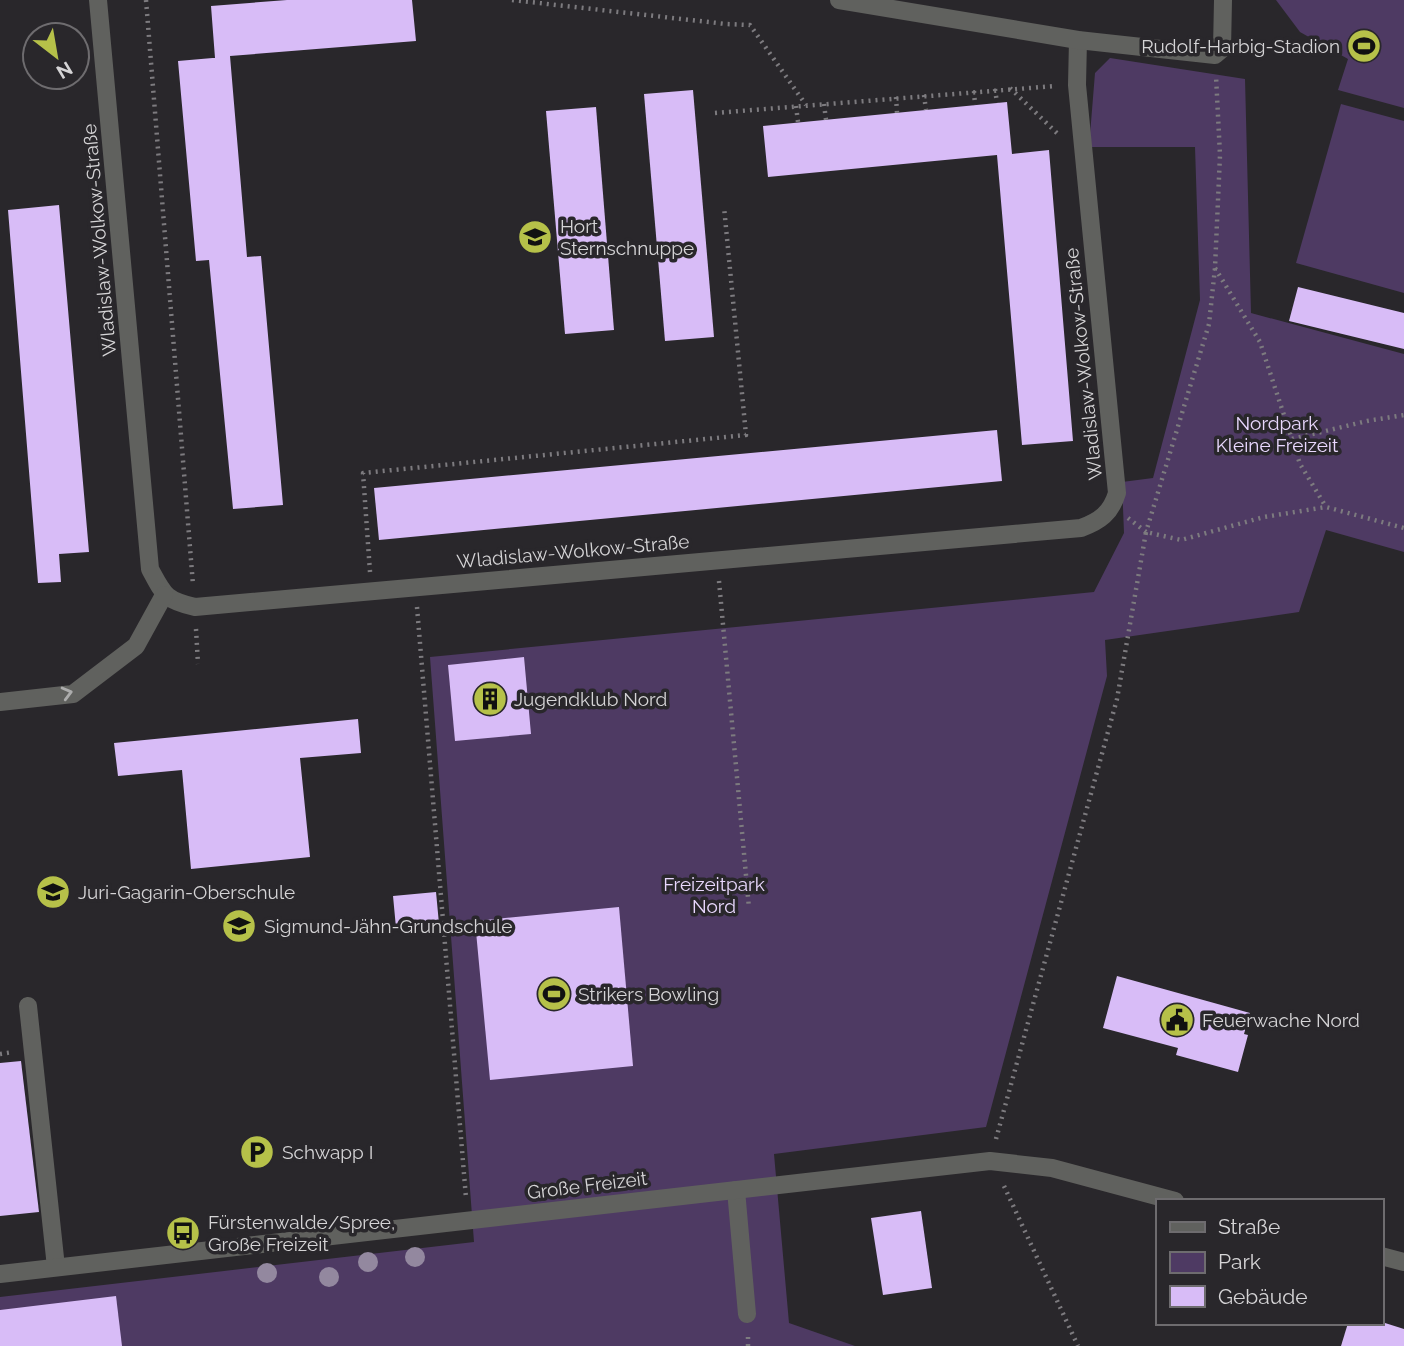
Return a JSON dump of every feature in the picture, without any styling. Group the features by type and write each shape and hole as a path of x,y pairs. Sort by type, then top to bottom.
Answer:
{"street":[{"name":"Wladislaw-Wolkow-Straße","path":"97,0 150,569 164,595 195,607 1081,528 1100,520 1113,506 1117,493 1077,85 1078,40"},
{"path":"839,0 1078,40 1219,52 1223,0"},
{"path":"0,702 73,694 136,646 164,595"},
{"path":"28,1006 56,1267"},
{"name":"Große Freizeit","path":"0,1274 990,1161 1052,1168 1168,1199"},
{"path":"736,1190 747,1314"},
{"path":"1383,1257 1404,1262"}],"path":[{"path":"146,0 198,664"},
{"path":"512,0 750,25 807,106"},
{"path":"1078,1346 1009,1193 990,1161 1117,699 1146,532 1209,324 1215,268 1220,155 1219,52"},
{"path":"715,113 995,89 1077,85"},
{"path":"1010,88 1070,144"},
{"path":"995,89 997,103"},
{"path":"974,91 975,105"},
{"path":"924,95 926,110"},
{"path":"896,97 897,113"},
{"path":"824,104 826,120"},
{"path":"796,106 798,122"},
{"path":"372,590 363,473 746,435 724,207"},
{"path":"1215,268 1260,341 1300,464 1325,508"},
{"path":"1292,439 1404,415"},
{"path":"1113,506 1146,532 1181,540 1264,517 1325,508 1404,528"},
{"path":"717,559 749,908"},
{"path":"416,586 468,1220"}],"green space":[{"name":"Rudolf-Harbig-Stadion","path":"1276,0 1404,0 1404,108 1338,90 1348,59 1300,32"},
{"name":"Freizeitpark Nord","path":"1110,58 1245,79 1251,313 1404,354 1404,552 1326,530 1299,612 1105,640 1107,676 986,1127 774,1154 789,1323 855,1346 0,1346 0,1297 474,1242 430,657 1094,592 1124,533 1122,482 1153,478 1200,300 1195,147 1089,147 1095,73"},
{"path":"1341,104 1404,121 1404,293 1296,263"}],"building":[{"path":"287,0 412,0 416,41 230,56 247,257 261,256 283,505 233,509 209,260 196,261 178,61 215,58 211,6"},
{"path":"693,90 714,337 665,341 644,94"},
{"path":"1007,102 1012,154 1049,150 1073,441 1022,445 997,155 768,177 763,126"},
{"path":"596,107 614,330 565,334 546,111"},
{"path":"59,205 89,552 59,554 61,582 38,583 8,210"},
{"path":"1298,287 1404,313 1404,349 1289,321"},
{"path":"997,430 1002,481 379,540 374,488"},
{"name":"Jugendklub Nord","path":"524,657 531,734 455,741 448,665"},
{"path":"358,719 361,753 300,758 310,857 191,869 182,770 118,776 114,743"},
{"path":"436,892 439,924 396,928 393,896"},
{"name":"Strikers Bowling","path":"619,907 633,1066 490,1080 475,921"},
{"name":"Feuerwache Nord","path":"1117,976 1250,1013 1244,1034 1248,1035 1238,1072 1176,1055 1178,1048 1103,1028"},
{"path":"21,1061 39,1212 0,1216 0,1063"},
{"path":"921,1211 932,1288 883,1295 871,1218"},
{"path":"116,1296 122,1346 0,1346 0,1310"},
{"path":"1385,1323 1404,1329 1404,1346 1341,1346 1347,1325"}],"place":[{"name":"Rudolf-Harbig-Stadion","path":"1364,46"},
{"name":"Hort Sternschnuppe","path":"535,237"},
{"name":"Jugendklub Nord","path":"490,699"},
{"name":"Juri-Gagarin-Oberschule","path":"53,892"},
{"name":"Sigmund-Jähn-Grundschule","path":"239,926"},
{"name":"Strikers Bowling","path":"554,994"},
{"name":"Feuerwache Nord","path":"1177,1020"},
{"name":"Schwapp I","path":"257,1152"},
{"name":"Fürstenwalde/Spree, Große Freizeit","path":"183,1233"}],"park label":[{"name":"Nordpark Kleine Freizeit","path":"1277,434"}]}
